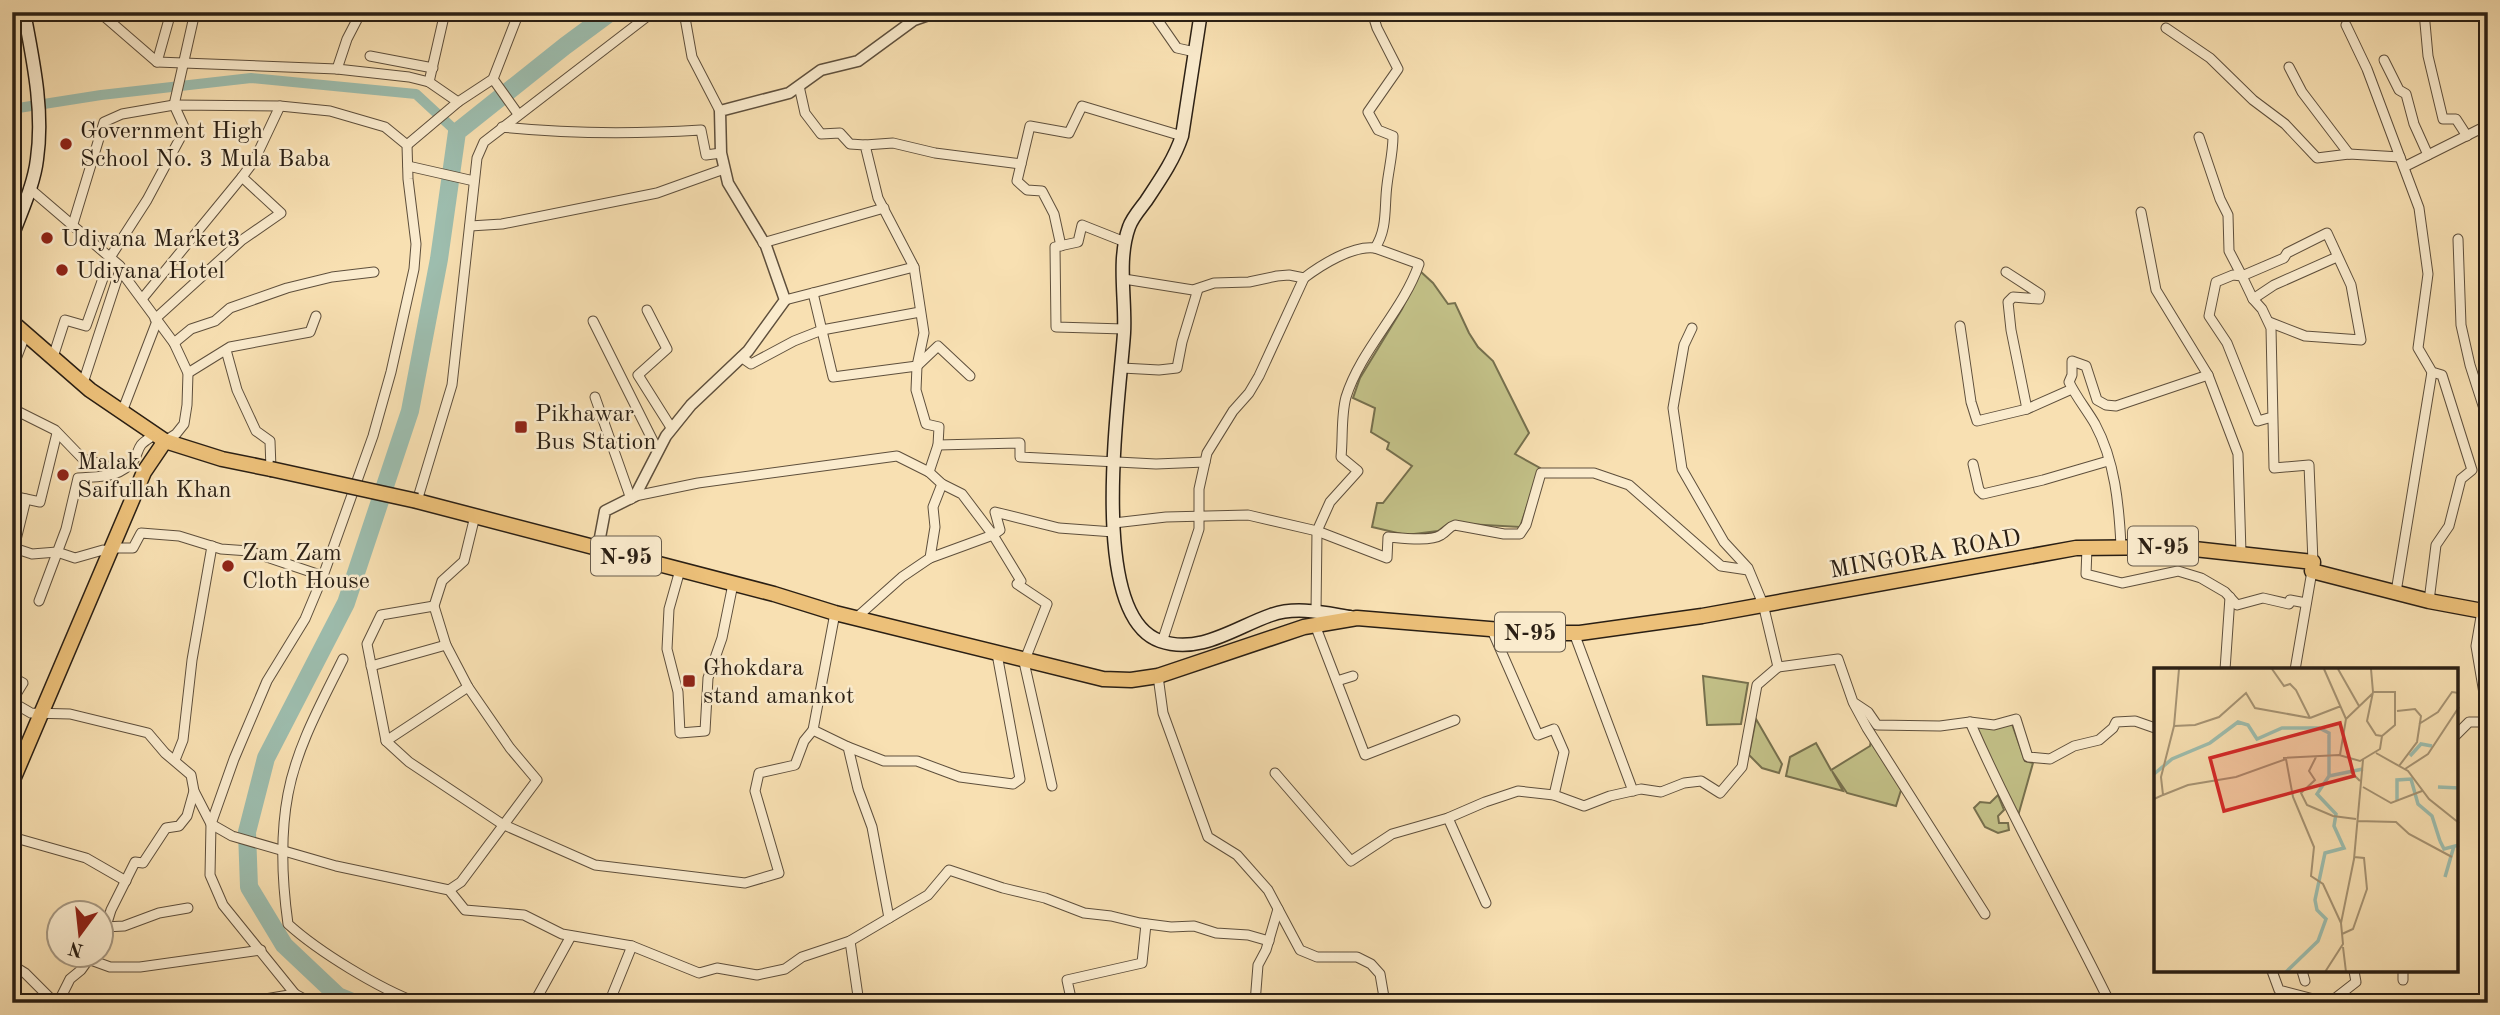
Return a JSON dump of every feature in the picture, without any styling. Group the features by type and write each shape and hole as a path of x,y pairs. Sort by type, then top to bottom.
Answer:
{"main road":[{"path":"12,237 37,161 39,130 36,81 24,12"},
{"path":"1201,12 1182,136 1176,156 1129,226 1125,242 1122,368 1113,461 1114,528 1124,597 1132,618 1144,633 1162,642 1183,644 1207,641 1272,614 1296,610 1315,618"},
{"path":"12,322 83,383 160,438 12,782"},
{"name":"N-95","path":"160,438 222,458 417,501 835,613 1024,662 1103,679 1130,680 1158,676 1315,618"},
{"name":"MINGORA ROAD","path":"1315,618 1357,618 1539,633 1574,633 1672,621 2087,548 2121,546 2176,547 2241,553 2313,567 2429,601 2485,612"}],"street":[{"path":"87,12 105,18 157,62 337,69 409,77 429,82 458,102"},
{"path":"157,62 171,12"},
{"path":"53,357 65,320 86,326 111,256 146,200 184,129 174,105 195,12"},
{"path":"337,69 347,39 361,12"},
{"path":"429,82 445,12"},
{"path":"407,145 458,102 493,79 519,12"},
{"path":"417,501 452,385 470,226 472,180 484,142 653,12"},
{"path":"684,12 692,57 720,111 721,153 732,192 763,243 785,300"},
{"path":"720,111 789,93 821,70 858,61 914,20 937,12"},
{"path":"1152,12 1177,48 1195,52"},
{"path":"1372,12 1398,69 1368,112 1378,130 1393,136 1383,236 1375,248"},
{"path":"2424,12 2428,56 2443,119 2456,119 2467,136"},
{"path":"2346,25 2367,69 2419,208 2428,274 2418,348 2432,372 2396,592"},
{"path":"2166,28 2210,58 2253,100 2285,124 2317,158 2349,154 2402,162 2428,155 2488,125"},
{"path":"370,56 433,68"},
{"path":"2384,60 2399,90 2406,94 2414,124 2428,155"},
{"path":"2289,67 2302,92 2349,154"},
{"path":"493,79 518,114"},
{"path":"799,86 805,113 821,134 840,133 850,144 893,143 935,153 1021,164"},
{"path":"72,224 104,122 122,114 174,105 280,106 330,111 385,127 407,145 416,244 407,306 373,436 323,576 304,619 267,681 211,824 210,875 223,905 295,994 312,1003"},
{"path":"142,299 254,161 280,106"},
{"path":"1061,246 1054,214 1042,191 1027,190 1017,181 1030,125 1069,133 1082,106 1182,136"},
{"path":"502,127 593,134 701,130 706,155 721,153"},
{"path":"2199,137 2228,215 2229,251 2271,328 2274,468 2309,465 2313,567 2295,668"},
{"path":"865,145 878,198 914,267 924,333 917,366 916,390 926,424 939,427 938,445 929,472"},
{"path":"411,167 472,180"},
{"path":"470,226 502,224 657,193 724,169"},
{"path":"122,412 156,320 242,240 281,213 242,177"},
{"path":"29,188 120,266 120,270 154,312 156,320 174,343 188,373 184,424 176,434 141,446 127,468 108,475 78,478 66,529 38,600"},
{"path":"763,243 884,208"},
{"path":"2141,212 2156,290 2208,375 2238,454 2241,553"},
{"path":"1124,330 1056,327 1055,247 1078,242 1083,225 1125,242"},
{"path":"2269,322 2305,336 2361,340 2351,285 2327,233 2287,253 2285,257 2242,276 2233,275 2216,282 2209,316 2227,343 2258,421 2272,417"},
{"path":"2458,239 2461,324 2470,365 2488,421"},
{"path":"1162,642 1199,529 1199,489 1208,453 1233,411 1249,393 1259,376 1304,278 1334,258 1368,247 1375,248 1419,264 1413,282 1381,329 1346,398 1341,457 1358,471 1330,502 1317,531 1315,618 1365,755 1455,720"},
{"path":"2253,299 2274,285 2337,257"},
{"path":"633,497 672,429 691,405 741,357 785,300 914,267"},
{"path":"83,383 120,270"},
{"path":"174,343 191,329 215,321 230,308 287,288 332,277 374,272"},
{"path":"2006,272 2040,294 2039,299 2013,297 2008,302 2027,409"},
{"path":"1124,279 1169,288 1198,289 1214,283 1249,282 1278,276 1304,278"},
{"path":"1122,368 1177,368 1198,289"},
{"path":"813,293 833,377 917,366 939,346 970,376"},
{"path":"647,310 667,349 638,375 672,429"},
{"path":"741,357 751,364 794,341 822,330 920,312"},
{"path":"188,373 230,347 310,332 316,316"},
{"path":"593,321 658,451"},
{"path":"1960,326 1971,402 1977,421 2027,409 2073,389"},
{"path":"1692,328 1684,345 1673,408 1682,469 1724,542 1748,570 1763,604 1778,667"},
{"path":"26,333 16,359 13,410 57,433 83,459 105,465 108,475"},
{"path":"226,350 237,390 256,431 270,442 271,469"},
{"path":"2121,546 2119,506 2108,461 2096,425 2070,382 2072,360 2086,366 2097,400 2106,405 2116,406 2208,375"},
{"path":"2429,601 2436,545 2449,526 2460,479 2472,470 2442,375 2432,372"},
{"path":"595,397 633,497"},
{"path":"12,496 40,502 57,433"},
{"path":"938,445 1020,443 1020,457 1156,464 1205,462"},
{"path":"598,548 605,511 633,497 698,483 897,456 929,472 942,484 962,494 993,535 1021,580 1017,584 1047,604 1024,662 1052,786"},
{"path":"1973,464 1979,490 1983,494 2108,461"},
{"path":"856,618 902,577 930,558 1000,530 995,512 1059,528 1114,528 1166,517 1248,514 1317,531 1387,558 1388,537 1434,537 1455,525 1504,534 1520,534 1541,473 1594,472 1629,485 1721,566 1748,570"},
{"path":"930,558 935,527 933,507 942,484"},
{"path":"26,499 13,551 33,554 57,552 75,558 103,550 133,548 141,533 179,536 212,547 249,551 323,576"},
{"path":"449,890 461,882 537,780 510,748 468,687 446,645 434,606 442,581 464,561 475,516"},
{"path":"175,760 183,740 192,660 212,547"},
{"path":"2087,548 2087,574 2122,583 2178,571 2201,579 2230,597 2237,605 2263,598 2289,604 2290,600 2306,603"},
{"path":"680,570 669,609 667,649 678,692 680,733 705,731 708,678 722,638 733,584"},
{"path":"2225,668 2230,597"},
{"path":"434,606 381,615 367,644 386,741 409,761 502,824 595,865 744,883 779,873 755,791 759,773 795,765 804,741 813,730 835,613"},
{"path":"2458,733 2469,722 2488,719 2476,646 2485,612"},
{"path":"1491,628 1538,735 1553,729 1564,752 1554,795"},
{"path":"1574,633 1633,791"},
{"path":"371,666 446,645"},
{"path":"813,730 884,761 917,761 960,777 1013,784 1020,779 997,654"},
{"path":"342,659 308,730 288,793 282,850 288,923 304,939 383,987 418,1003"},
{"path":"1275,773 1351,861 1392,834 1448,818 1518,791 1554,795 1584,806 1641,789 1661,792 1684,783 1701,781 1720,793 1742,767 1757,685 1778,667 1838,659 1853,702 1867,728 1985,914"},
{"path":"1158,676 1163,713 1208,837 1237,855 1268,890 1300,950 1317,957 1357,957 1371,964 1380,974 1385,1003"},
{"path":"1337,681 1353,676"},
{"path":"12,677 23,683 12,701 31,713 70,714 148,733 165,753 191,775 194,791 211,824 232,836 336,866 449,890 465,910 524,915 562,934 632,946 699,973 718,968 757,975 785,969 802,957 850,941 928,895 949,870 1084,912 1146,924 1194,926 1216,933 1248,935 1269,941"},
{"path":"386,741 468,687"},
{"path":"1853,702 1868,712 1877,726 1940,726 1970,722 1994,725 2016,719 2028,757 2050,759 2074,746 2099,740 2116,722 2135,721 2154,728"},
{"path":"1970,722 2001,793 2057,894 2110,1003"},
{"path":"12,754 17,755 30,745"},
{"path":"848,747 858,789 872,827 889,918"},
{"path":"116,900 135,862 144,863 152,846 166,828 179,826 187,816 194,791"},
{"path":"1448,818 1486,904"},
{"path":"12,837 86,858 126,881"},
{"path":"116,926 188,908"},
{"path":"1255,1003 1258,965 1269,941 1278,909"},
{"path":"1072,1003 1067,980 1142,963 1146,924"},
{"path":"534,1003 571,936"},
{"path":"850,941 859,1003"},
{"path":"609,1003 632,946"},
{"path":"116,967 140,967 261,950"},
{"path":"12,965 25,973 57,1003 70,979 81,970"},
{"path":"2273,973 2279,990 2329,1003 2356,982 2354,973"},
{"path":"241,1003 295,994"}],"shaded area":[{"path":"1420,271 1433,283 1448,304 1455,303 1478,347 1493,361 1529,433 1515,454 1540,468 1520,527 1449,523 1438,531 1406,535 1372,527 1377,503 1383,503 1412,466 1387,449 1389,443 1371,432 1375,408 1353,398 1360,378 1402,309"},
{"path":"1703,676 1748,683 1741,724 1707,725"},
{"path":"1756,719 1782,764 1779,773 1762,768 1749,755"},
{"path":"2012,724 2025,761 2033,763 2018,816 1975,726 1994,729"},
{"path":"1871,741 1902,787 1896,806 1847,793 1832,771 1843,791 1786,776 1790,757 1816,743 1831,770 1870,746"},
{"path":"1998,795 2004,810 1998,816 1999,823 2008,823 2009,830 1998,833 1985,827 1974,808 1980,802 1990,803"}],"waterway":[{"path":"355,1003 338,996 284,945 249,887 247,832 266,758 346,603 410,411 439,259 457,132 611,12"},
{"path":"12,109 101,95 251,78 416,94 457,132"}],"place":[{"name":"Government High School No. 3 Mula Baba","path":"66,144"},
{"name":"Udiyana Market3","path":"47,238"},
{"name":"Udiyana Hotel","path":"62,270"},
{"name":"Pikhawar Bus Station","path":"521,427"},
{"name":"Malak Saifullah Khan","path":"63,475"},
{"name":"Zam Zam Cloth House","path":"228,566"},
{"name":"Ghokdara stand amankot","path":"689,681"}]}
